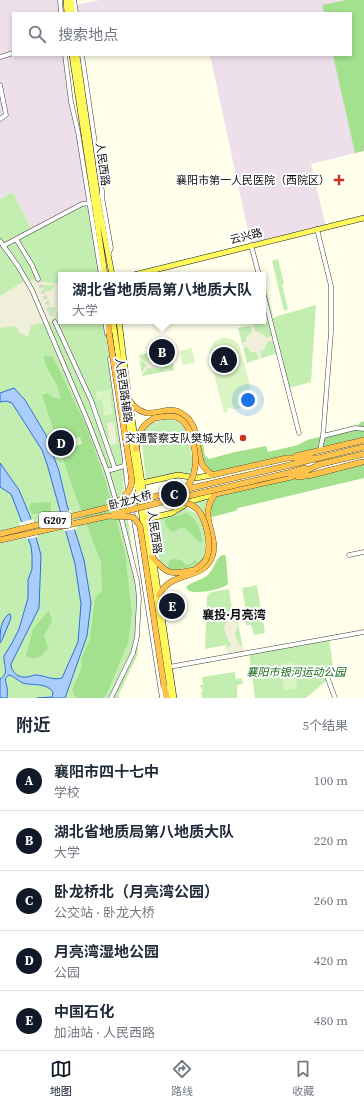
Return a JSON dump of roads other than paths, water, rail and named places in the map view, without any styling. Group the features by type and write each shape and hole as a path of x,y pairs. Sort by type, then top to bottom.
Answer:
{"highway":[{"path":"107,324 132,481 131,488 125,497 110,507"},
{"path":"129,400 134,408 141,412 149,414 175,411 184,414 195,429 202,464 212,475 356,442"},
{"path":"136,449 141,428 155,418 167,416 176,417 187,425 191,433 196,460 192,478 186,489"},
{"name":"G207","path":"332,455 356,442 364,440"},
{"name":"G207","path":"317,458 364,448"},
{"name":"G207","path":"290,475 333,461 364,454"},
{"path":"287,458 317,458"},
{"name":"卧龙大桥","path":"0,534 317,458"},
{"name":"G207","path":"333,461 363,462"},
{"path":"159,596 162,588 170,582 200,571 207,566 212,557 214,545 208,517 208,506 215,494 290,475 312,475 363,462"},
{"name":"卧龙大桥","path":"0,540 108,516 166,501 290,475"},
{"path":"152,557 167,572 175,574 194,570 204,562 209,552 209,541 203,515 192,505 182,502 166,501"},
{"path":"108,516 132,517 140,526 164,686 168,698"}],"main road":[{"path":"66,0 67,12"},
{"path":"71,0 72,12"},
{"name":"人民西路","path":"72,56 92,202 104,272"},
{"name":"人民西路","path":"77,56 99,206 111,272"},
{"name":"云兴路","path":"146,272 364,218"},
{"name":"人民西路","path":"114,324 140,482"},
{"name":"人民西路","path":"119,324 168,698"},
{"path":"140,482 178,475 196,478 212,475"},
{"path":"145,519 172,513 191,501 215,494"},
{"name":"人民西路","path":"145,519 159,596 174,698"}],"street":[{"path":"60,0 61,12"},
{"path":"74,0 76,12"},
{"path":"0,57 12,53"},
{"path":"65,56 71,102 92,202 101,272"},
{"path":"82,56 110,248 108,255"},
{"path":"66,62 72,61"},
{"path":"67,77 74,70"},
{"path":"0,86 6,115 0,119"},
{"path":"71,102 79,101"},
{"path":"3,246 82,204 92,202"},
{"path":"317,229 331,286 331,332 323,436 320,450"},
{"path":"16,239 32,265 38,279"},
{"path":"0,241 18,266 32,290 89,424 107,471 128,542 137,581 139,598 137,637 133,653 111,698"},
{"path":"251,245 258,272"},
{"path":"266,304 299,433"},
{"path":"55,322 90,400 115,469"},
{"name":"人民西路辅路","path":"106,324 129,497 162,698"},
{"path":"323,436 355,428 364,429"},
{"path":"107,471 124,466 125,461"},
{"path":"121,467 125,471 126,475"},
{"path":"129,497 140,482"},
{"path":"133,514 135,517 145,519"},
{"path":"349,555 364,552"},
{"path":"169,667 364,632"},
{"path":"328,679 335,698"}],"water":[{"path":"14,388 25,400 46,435 59,471 67,505 84,560 91,603 87,636 65,698 37,698 52,697 53,692 47,687 23,683 9,675 5,679 7,698 0,698 0,679 5,674 4,656 19,629 28,598 28,580 32,569 32,555 31,546 11,494 0,487 0,463 19,490 30,516 41,555 39,608 11,664 12,670 16,674 20,677 39,675 55,679 62,678 78,642 81,604 75,564 42,450 12,403 6,401 0,402 0,393"},
{"path":"9,614 11,618 0,643 2,623"}],"tunnel":[{"path":"38,279 55,322"}],"place":[{"name":"襄阳市第一人民医院（西院区）","path":"339,180"},
{"name":"湖北省地质局第八地质大队","path":"162,352"},
{"name":"襄阳市四十七中","path":"224,360"},
{"name":"交通警察支队樊城大队","path":"243,438"},
{"name":"月亮湾湿地公园","path":"61,443"},
{"name":"卧龙桥北（月亮湾公园）","path":"174,494"},
{"name":"中国石化","path":"172,606"}],"district":[{"name":"襄投·月亮湾","path":"234,615"}],"park label":[{"name":"襄阳市银河运动公园","path":"296,672"}]}
